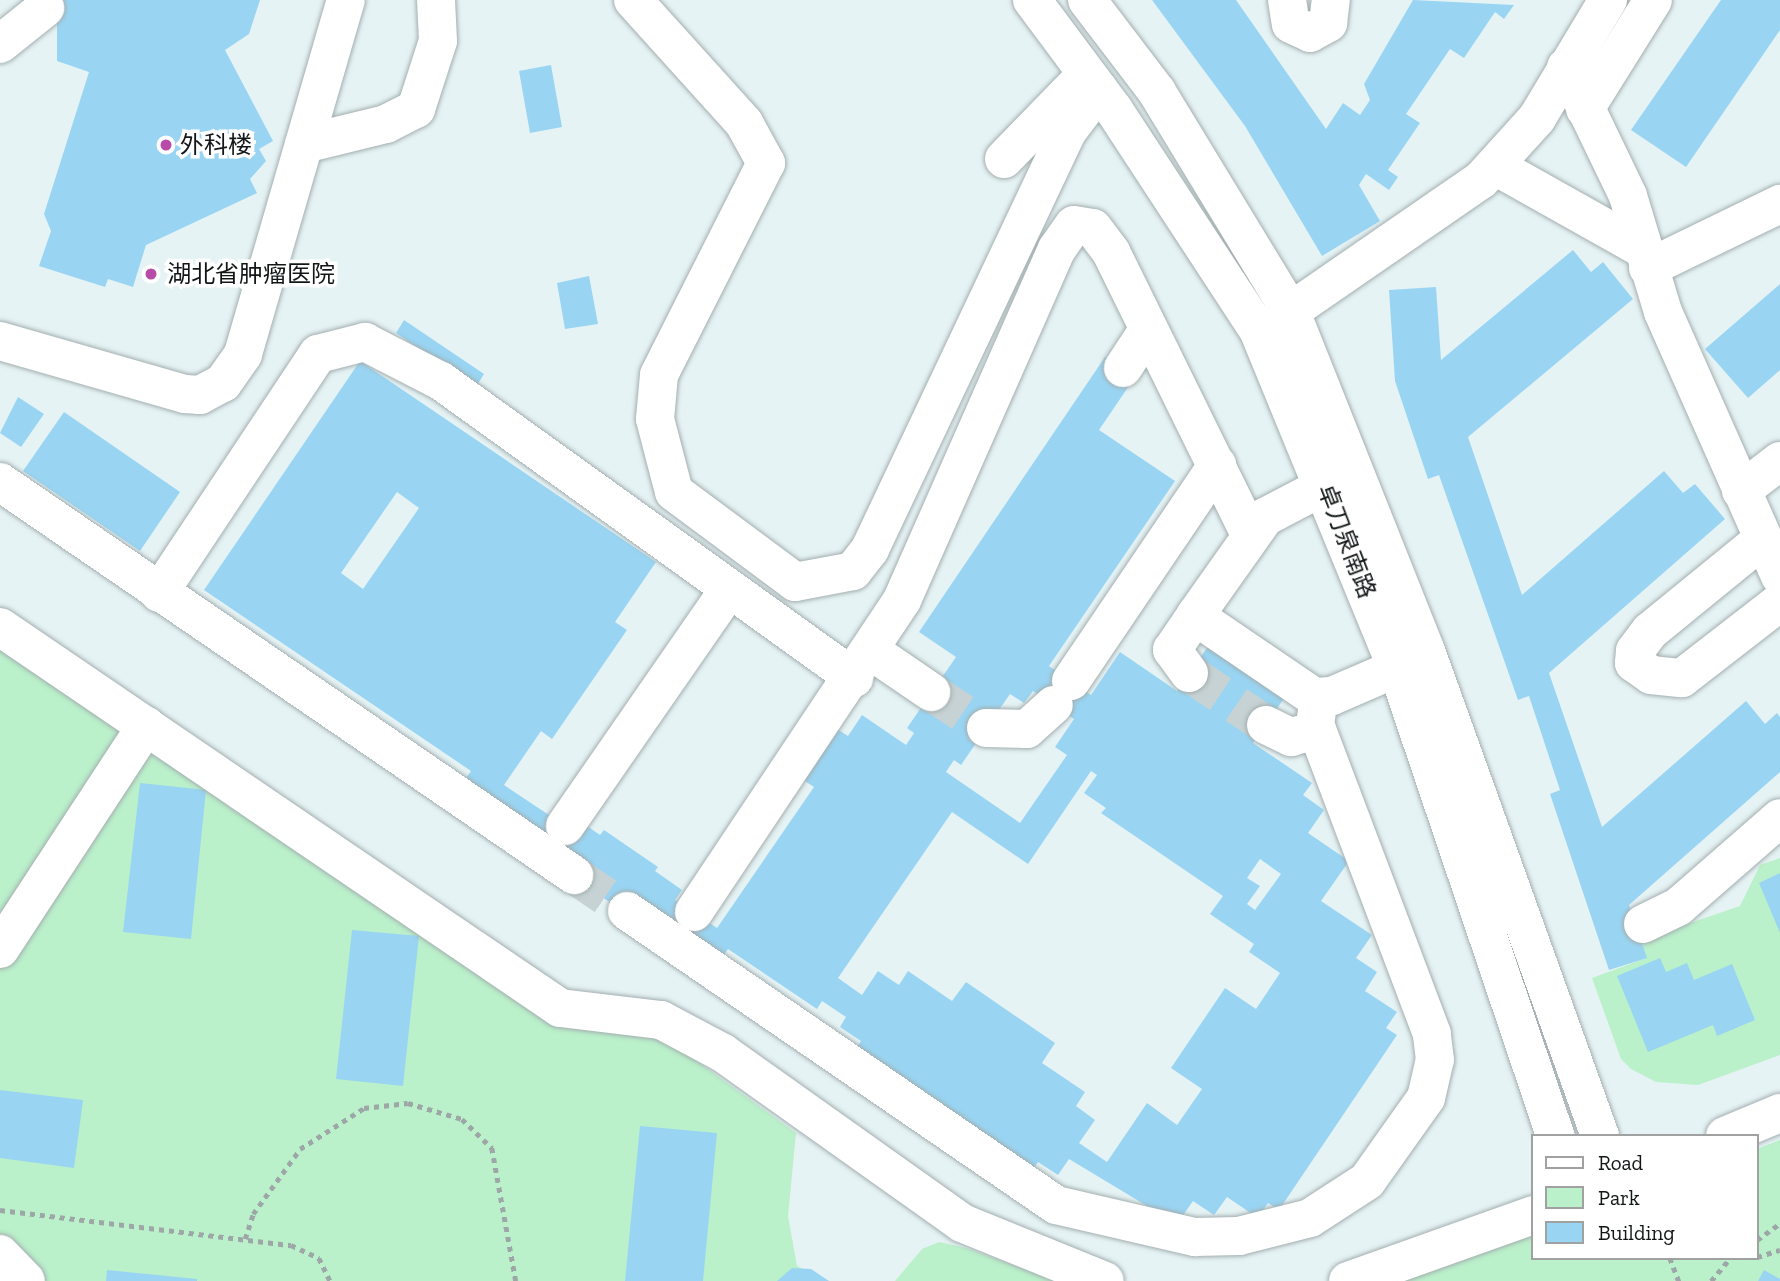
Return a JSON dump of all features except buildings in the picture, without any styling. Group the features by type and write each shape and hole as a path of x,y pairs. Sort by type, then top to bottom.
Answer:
{"street":[{"path":"0,341 185,394 212,392 243,354 346,0"},
{"path":"304,144 386,124 416,109 438,41 436,0"},
{"path":"634,0 744,123 766,163 659,376 655,419 674,492 795,582 853,571 870,549 1066,132 1093,82"},
{"name":"卓刀泉南路","path":"1031,0 1093,82 1258,332 1326,485 1396,668 1554,1134"},
{"name":"卓刀泉南路","path":"1087,0 1157,92 1290,312 1422,638 1599,1134"},
{"path":"1287,0 1291,24 1310,33 1328,23 1331,0"},
{"path":"1258,332 1446,210 1495,166 1525,135 1608,0"},
{"path":"1585,109 1653,0"},
{"path":"0,44 45,8"},
{"path":"1566,67 1628,195 1645,258 1741,491 1780,576"},
{"path":"1004,159 1093,82"},
{"path":"1495,166 1645,258"},
{"path":"1645,258 1780,204"},
{"path":"683,928 862,665 902,600 1057,249 1074,225 1085,223 1098,233 1250,534"},
{"path":"1123,368 1148,331"},
{"path":"159,593 318,354 365,342 441,381 727,592 862,665 931,692"},
{"path":"1741,491 1780,461"},
{"path":"986,728 1027,729 1062,693 1217,465"},
{"path":"0,482 159,593 559,850 727,592"},
{"path":"1189,673 1172,650 1250,534 1265,517 1326,485"},
{"path":"1763,539 1650,631 1634,663 1651,675 1682,678 1780,602"},
{"path":"627,911 683,928 1056,1205 1142,1228 1216,1238 1310,1218 1367,1181 1426,1098 1435,1060 1432,1034 1318,714 1195,616"},
{"path":"0,627 559,1008 661,1020 723,1053 962,1223 1105,1281"},
{"path":"1266,725 1291,737 1318,714 1396,668"},
{"path":"3,940 146,726"},
{"path":"1643,924 1678,907 1780,818"},
{"path":"1730,1134 1780,1113"},
{"path":"1348,1281 1532,1215"},
{"path":"0,1254 26,1281"}],"path":[{"path":"245,1239 253,1214 300,1149 364,1108 408,1103 462,1119 492,1148 516,1281"},
{"path":"0,1210 245,1239 311,1252 330,1281"},
{"path":"1759,1239 1780,1223"},
{"path":"1759,1256 1780,1251"},
{"path":"1671,1260 1678,1281"},
{"path":"1711,1281 1728,1260"}],"green space":[{"path":"0,645 541,1017 665,1038 796,1133 788,1216 797,1266 829,1281 0,1281"},
{"path":"1780,858 1780,1055 1698,1085 1656,1082 1631,1069 1621,1059 1592,978 1646,958 1641,940 1740,906 1760,865"},
{"path":"1780,1140 1780,1281 1392,1281 1532,1233 1532,1260 1759,1260 1759,1148"},
{"path":"939,1242 966,1248 1058,1281 895,1281 922,1249"}],"tunnel":[{"path":"1189,673 1266,725"},
{"path":"931,692 986,728"},
{"path":"574,875 627,911"}],"place":[{"name":"外科楼","path":"166,145"},
{"name":"湖北省肿瘤医院","path":"151,274"}]}
